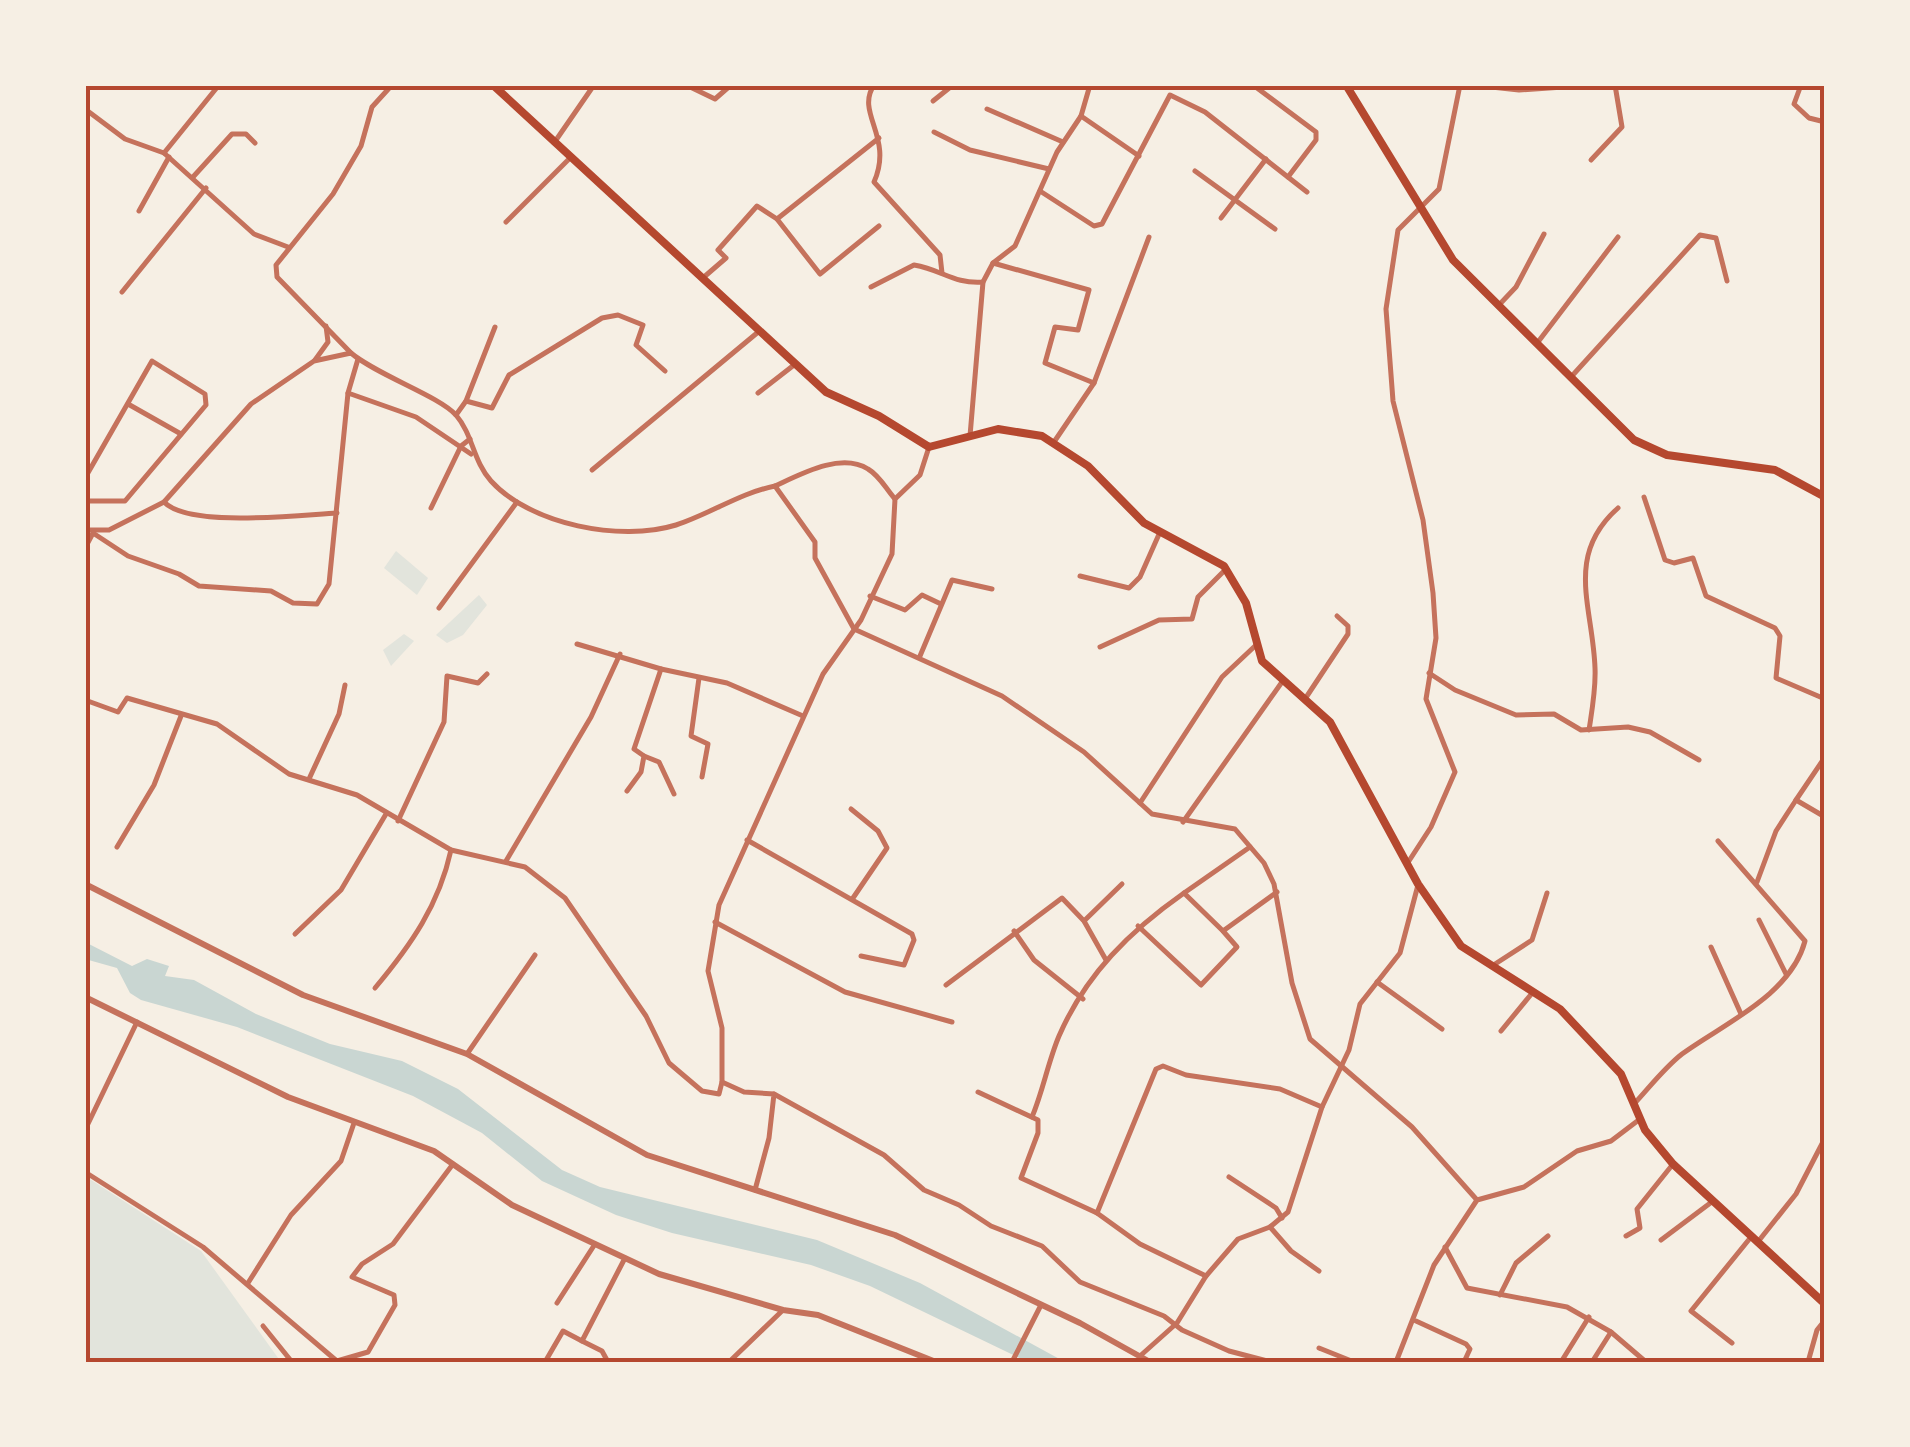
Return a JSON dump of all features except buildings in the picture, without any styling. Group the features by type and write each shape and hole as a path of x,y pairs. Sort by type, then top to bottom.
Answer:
{"main road":[{"path":"494,85 826,392 879,416 928,447 1020,429 1054,442 1088,466 1144,522 1226,569 1246,603 1255,646 1268,669 1338,734 1418,884 1461,946 1560,1009 1621,1074 1640,1118 1673,1164 1825,1304"},
{"path":"1346,85 1418,208 1454,260 1569,379 1644,446 1684,458 1766,467 1825,497"}],"street":[{"path":"139,211 167,155 219,85"},
{"path":"392,85 372,107 361,146 333,194 276,264 277,277 358,359 456,415 470,439 473,456"},
{"path":"554,142 594,85"},
{"path":"686,85 715,99 731,85"},
{"path":"874,85 868,107 879,138 882,164 874,182 940,254 942,273"},
{"path":"933,101 953,85"},
{"path":"970,436 983,282 993,263 1014,246 1049,169 1080,116 1090,85"},
{"path":"1253,85 1316,132 1316,140 1288,176"},
{"path":"1407,864 1431,827 1456,772 1430,718 1425,688 1436,638 1434,593 1423,520 1393,401 1386,309 1398,230 1430,201 1444,173 1454,97 1460,85"},
{"path":"1472,85 1519,90 1592,85"},
{"path":"1592,160 1622,127 1615,85"},
{"path":"1801,85 1794,104 1810,118 1825,122"},
{"path":"1040,192 1098,227 1170,95 1205,112 1307,192"},
{"path":"987,108 1063,142"},
{"path":"85,109 126,139 167,155 254,234 288,247"},
{"path":"1080,116 1140,156"},
{"path":"934,132 970,150 1049,169"},
{"path":"193,176 232,134 246,134 255,143"},
{"path":"777,219 879,138"},
{"path":"506,222 570,156"},
{"path":"1221,218 1266,158"},
{"path":"1195,172 1275,230"},
{"path":"122,292 206,188"},
{"path":"704,277 726,258 718,250 758,206 777,219 820,274 879,226"},
{"path":"1498,306 1516,287 1544,234"},
{"path":"1569,379 1700,234 1716,238 1728,281"},
{"path":"1054,442 1094,383 1149,237"},
{"path":"1536,344 1618,237"},
{"path":"993,263 1088,290 1078,330 1054,327 1044,363 1094,383"},
{"path":"871,287 906,265 942,273 959,284 983,282"},
{"path":"466,401 492,408 510,375 602,318 618,315 642,325 636,345 665,371"},
{"path":"89,531 109,530 164,502 251,404 314,361 328,342 325,324"},
{"path":"456,415 466,401 495,327"},
{"path":"592,470 757,332"},
{"path":"314,361 351,353"},
{"path":"89,531 128,556 180,574 198,586 271,591 293,603 317,604 329,584 348,392 358,359"},
{"path":"85,478 147,364 158,361 208,399 125,502 85,501"},
{"path":"758,393 794,365"},
{"path":"85,700 118,712 128,698 217,724 289,774 357,795 452,850 525,867 565,898 646,1016 677,1072 702,1091 719,1094 722,1028 708,971 714,922 728,877 803,716 824,674 854,629 894,544 896,499 872,470 852,462 814,470 680,524 650,530 564,524 544,518 492,483 473,456 416,416 348,392"},
{"path":"128,404 180,434"},
{"path":"432,508 461,446 470,439"},
{"path":"896,499 920,475 928,447"},
{"path":"775,486 814,542 815,558 854,629 920,656 1028,714 1084,752 1152,814 1235,829 1264,864 1277,892 1302,1019 1310,1039 1412,1127 1477,1200"},
{"path":"1644,497 1665,560 1674,563 1693,558 1706,596 1775,628 1780,636 1776,678 1825,698"},
{"path":"439,608 518,501"},
{"path":"164,502 170,509 195,516 337,513"},
{"path":"1589,730 1595,664 1585,603 1586,573 1597,527 1618,508"},
{"path":"85,548 89,531"},
{"path":"1080,576 1129,588 1140,577 1160,532"},
{"path":"1100,646 1159,620 1192,619 1198,596 1226,569"},
{"path":"920,656 957,578 992,588"},
{"path":"870,596 905,610 922,595 942,604"},
{"path":"1304,701 1348,634 1348,626 1336,616"},
{"path":"577,644 746,689 803,716"},
{"path":"1140,803 1197,710 1222,677 1255,646"},
{"path":"505,862 514,840 590,718 620,654"},
{"path":"661,669 634,748 659,762 674,794"},
{"path":"398,820 444,722 448,676 478,684 487,674"},
{"path":"1429,674 1454,690 1516,715 1554,714 1589,730 1628,727 1650,732 1699,760"},
{"path":"698,678 691,736 708,744 702,776"},
{"path":"1183,822 1282,682"},
{"path":"309,780 339,714 345,685"},
{"path":"117,848 154,785 181,716"},
{"path":"626,790 641,772 644,756"},
{"path":"1756,884 1776,831 1825,757"},
{"path":"1796,800 1825,817"},
{"path":"851,809 878,831 887,848 853,898"},
{"path":"295,934 341,890 386,814"},
{"path":"747,840 912,934 914,940 904,964 862,956"},
{"path":"1634,1104 1677,1058 1741,1014 1786,974 1805,940 1718,841"},
{"path":"1032,1117 1059,1036 1106,960 1138,926 1250,847"},
{"path":"375,988 420,932 443,886 452,850"},
{"path":"85,884 303,995 467,1054 647,1156 895,1235 1150,1362"},
{"path":"1084,922 1122,884"},
{"path":"1140,1356 1177,1323 1206,1276 1238,1238 1270,1227 1288,1212 1322,1106 1349,1050 1360,1004 1400,953 1418,884"},
{"path":"1223,930 1277,892"},
{"path":"1138,926 1201,986 1236,947 1184,893"},
{"path":"1490,967 1532,940 1547,894"},
{"path":"946,984 1062,898 1084,922 1106,960"},
{"path":"1759,920 1786,974"},
{"path":"714,922 845,992 952,1022"},
{"path":"1014,930 1034,960 1082,999"},
{"path":"1711,947 1741,1014"},
{"path":"467,1054 535,955"},
{"path":"1378,982 1442,1029"},
{"path":"1501,1031 1533,992"},
{"path":"85,998 288,1097 354,1124 414,1142 512,1205 659,1274 783,1310 818,1315 936,1362"},
{"path":"85,1130 137,1022"},
{"path":"1097,1213 1132,1137 1156,1069 1163,1066 1186,1075 1280,1089 1322,1106"},
{"path":"722,1082 744,1092 774,1094 884,1154 924,1190 959,1205 990,1226 1042,1246 1080,1282 1177,1323 1182,1330 1228,1350 1271,1362"},
{"path":"978,1092 1038,1120 1038,1133 1021,1178 1097,1213 1140,1244 1206,1276"},
{"path":"755,1190 769,1138 774,1094"},
{"path":"1396,1362 1416,1322 1434,1265 1477,1200 1524,1187 1578,1151 1611,1141 1640,1118"},
{"path":"248,1283 291,1215 341,1161 354,1124"},
{"path":"1732,1343 1692,1311 1796,1194 1825,1138"},
{"path":"85,1172 167,1222 248,1283 338,1361 368,1352 395,1305 394,1294 352,1277 362,1264 393,1244 453,1164"},
{"path":"1626,1236 1640,1228 1637,1209 1673,1164"},
{"path":"1229,1176 1276,1208 1282,1218"},
{"path":"1662,1240 1713,1202"},
{"path":"1270,1227 1291,1251 1319,1271"},
{"path":"1500,1295 1516,1263 1548,1236"},
{"path":"557,1302 594,1244"},
{"path":"1445,1247 1468,1288 1537,1298 1588,1316 1646,1362"},
{"path":"582,1340 625,1258"},
{"path":"1012,1362 1041,1306"},
{"path":"729,1362 783,1310"},
{"path":"1561,1362 1588,1316"},
{"path":"1808,1362 1816,1330 1825,1320"},
{"path":"1416,1322 1466,1344 1470,1349 1464,1362"},
{"path":"264,1326 292,1362"},
{"path":"546,1362 563,1331 602,1350 608,1362"},
{"path":"1592,1362 1611,1332"},
{"path":"1319,1348 1354,1362"}],"shaded area":[{"path":"396,551 428,578 417,595 384,568"},
{"path":"479,595 487,605 463,635 447,643 436,635"},
{"path":"404,634 414,641 391,666 383,650"},
{"path":"85,942 132,966 147,959 169,966 165,976 194,980 256,1014 330,1044 402,1061 458,1089 562,1170 600,1187 817,1240 920,1283 1065,1362 1028,1362 870,1286 811,1265 672,1233 616,1215 542,1181 482,1133 413,1096 237,1027 141,1000 130,993 117,968 85,959"},
{"path":"85,1176 201,1251 281,1362 85,1362"}]}
